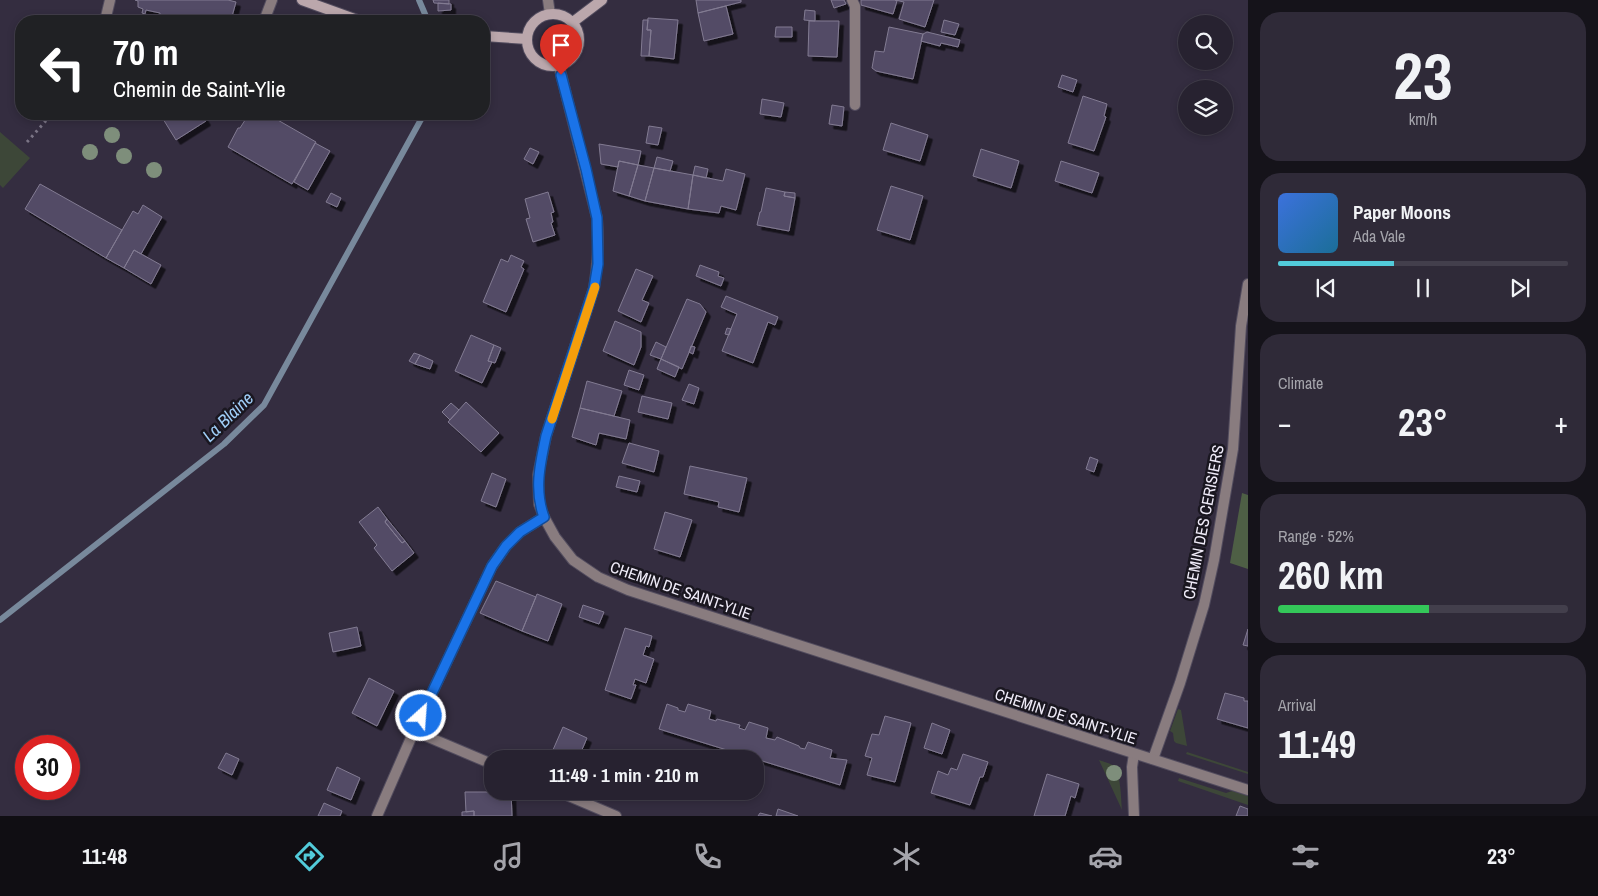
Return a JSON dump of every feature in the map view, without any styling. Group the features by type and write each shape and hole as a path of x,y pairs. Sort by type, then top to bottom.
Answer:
{"main road":[{"path":"302,0 343,15"},
{"path":"573,22 602,0"},
{"path":"550,14 563,15 573,22 579,34 579,48 572,59 560,66 546,65 534,58 530,53 526,40 531,25 543,16 550,14"},
{"path":"490,37 526,40"}],"street":[{"path":"106,15 110,0"},
{"path":"266,15 272,0"},
{"path":"548,0 550,14"},
{"path":"852,0 855,6 855,105"},
{"name":"CHEMIN DE SAINT-YLIE","path":"560,66 597,218 598,257 594,288 546,436 540,461 538,490 539,504 544,517 554,537 573,560 598,577 628,590 1248,790"},
{"name":"CHEMIN DES CERISIERS","path":"1153,760 1180,683 1201,614 1214,560 1233,449 1241,326 1248,284"},
{"path":"376,816 492,566 506,546 520,532 544,517"},
{"path":"414,731 484,761"},
{"path":"1134,754 1132,767 1134,816"},
{"path":"578,800 616,816"}],"path":[{"path":"28,142 47,120"}],"green space":[{"path":"0,132 30,158 3,188 0,185"},
{"path":"1242,493 1248,495 1248,569 1230,563"},
{"path":"1178,709 1181,710 1187,746 1176,743 1173,733 1170,731"},
{"path":"1187,752 1248,772 1248,774 1186,754"},
{"path":"1099,760 1114,766 1116,770 1122,810"},
{"path":"1179,778 1226,793 1232,791 1248,796 1248,805 1178,781"}],"building":[{"path":"135,0 228,0 236,2 232,15 160,15 160,13 146,10 145,14 142,13 143,9 138,7 138,1"},
{"path":"433,0 449,0 449,4 434,3"},
{"path":"696,0 741,0 741,2 698,13"},
{"path":"831,0 844,0 846,4 834,8"},
{"path":"861,0 897,1 893,14 861,5"},
{"path":"895,0 934,0 925,27 899,19 904,2"},
{"path":"438,3 451,4 451,10 438,11"},
{"path":"726,6 733,34 704,41 698,13"},
{"path":"805,10 815,11 815,21 804,20"},
{"path":"648,18 678,20 674,59 649,56 651,30 647,30"},
{"path":"643,20 648,20 647,30 651,30 649,56 641,56"},
{"path":"944,20 959,24 955,35 941,32"},
{"path":"809,21 839,21 837,57 808,56"},
{"path":"776,27 792,27 792,37 775,37"},
{"path":"889,27 923,34 913,79 876,71 872,68 875,51 884,52"},
{"path":"927,32 960,40 958,47 941,43 940,46 921,41 923,34"},
{"path":"1062,75 1077,80 1073,92 1058,87"},
{"path":"1083,96 1107,104 1104,116 1106,117 1094,151 1068,143"},
{"path":"762,99 784,103 781,117 760,114"},
{"path":"832,105 844,107 842,126 829,124"},
{"path":"164,120 205,120 206,121 176,140"},
{"path":"245,120 278,120 316,142 292,184 228,147 238,128"},
{"path":"891,123 928,135 920,161 883,150"},
{"path":"649,126 662,128 658,145 646,143"},
{"path":"315,143 330,151 308,190 294,182"},
{"path":"599,144 641,151 638,165 619,161 618,167 601,164"},
{"path":"530,148 539,152 533,164 524,159"},
{"path":"981,149 1019,161 1011,188 973,176"},
{"path":"657,157 673,161 670,171 654,168"},
{"path":"619,161 638,165 629,196 613,191"},
{"path":"1061,161 1099,173 1092,193 1055,181"},
{"path":"638,165 654,168 645,201 629,196"},
{"path":"695,166 708,169 706,178 693,175"},
{"path":"654,168 693,175 688,209 645,201"},
{"path":"726,169 745,174 736,210 721,206 719,213 688,209 693,175 723,181"},
{"path":"40,184 122,230 106,258 25,209"},
{"path":"891,186 923,196 910,240 877,230"},
{"path":"766,188 785,192 784,196 795,198 789,231 757,225"},
{"path":"548,192 554,212 551,213 553,222 551,223 555,235 533,242 526,219 530,218 525,199"},
{"path":"785,192 795,193 795,198 784,196"},
{"path":"331,193 341,198 337,207 326,202"},
{"path":"143,205 162,217 141,254 134,250 124,268 106,258 133,211 138,214"},
{"path":"134,250 161,265 151,284 124,268"},
{"path":"511,255 524,261 521,267 524,269 506,312 483,302 501,259 508,262"},
{"path":"700,265 719,272 718,276 724,278 721,286 696,276"},
{"path":"636,269 653,276 642,300 649,303 641,322 618,311"},
{"path":"726,296 778,317 775,325 768,322 753,363 722,351 737,314 721,307"},
{"path":"687,299 700,304 706,312 682,369 661,359"},
{"path":"615,321 641,332 641,347 634,365 603,351"},
{"path":"727,328 731,329 729,335 725,334"},
{"path":"471,335 494,345 488,361 492,362 482,383 455,371"},
{"path":"656,342 666,347 661,359 650,355"},
{"path":"494,345 501,348 495,363 488,361"},
{"path":"691,346 695,347 693,354 689,352"},
{"path":"414,353 420,355 415,364 409,361"},
{"path":"420,355 433,361 430,369 415,364"},
{"path":"661,359 679,367 675,377 657,369"},
{"path":"629,370 644,375 639,390 624,385"},
{"path":"587,381 622,391 614,416 580,408"},
{"path":"689,384 699,388 694,404 682,400"},
{"path":"642,396 672,403 668,419 638,412"},
{"path":"466,402 499,433 481,452 448,422"},
{"path":"451,403 459,410 450,420 442,412"},
{"path":"580,408 630,420 626,439 599,433 596,445 572,437"},
{"path":"629,443 659,451 654,472 622,463"},
{"path":"1090,457 1098,460 1094,472 1086,469"},
{"path":"690,466 747,478 739,512 718,507 719,502 684,494"},
{"path":"492,473 506,479 496,507 481,501"},
{"path":"619,476 640,481 637,492 616,487"},
{"path":"378,507 387,519 385,522 402,543 405,541 414,553 392,571 374,548 377,545 359,522"},
{"path":"665,512 692,520 680,557 654,549"},
{"path":"387,519 405,541 402,543 385,522"},
{"path":"496,581 536,597 522,631 480,613"},
{"path":"537,594 562,604 548,641 522,631"},
{"path":"583,605 604,612 599,624 579,617"},
{"path":"357,627 361,646 333,652 329,633"},
{"path":"625,628 652,636 649,647 646,646 643,655 654,659 646,683 635,679 633,685 636,685 631,699 605,690"},
{"path":"1248,629 1248,646 1243,645"},
{"path":"369,678 394,691 377,726 352,713"},
{"path":"1225,693 1244,698 1244,701 1248,701 1248,728 1217,719"},
{"path":"667,704 685,712 688,704 711,711 709,719 716,721 717,719 740,725 739,728 745,730 749,722 768,728 766,738 775,740 777,737 805,749 808,742 832,750 830,758 847,760 840,785 764,761 764,750 727,750 659,729"},
{"path":"885,716 911,723 895,782 867,775 872,758 865,756 872,734 879,735"},
{"path":"932,723 950,730 942,754 924,748"},
{"path":"563,727 587,738 582,750 553,750"},
{"path":"226,753 239,759 232,775 218,768"},
{"path":"963,754 988,762 983,777 980,777 970,805 931,793 938,771 948,775 951,768 957,770"},
{"path":"337,767 360,778 351,800 327,790"},
{"path":"1047,774 1079,784 1075,798 1071,796 1065,816 1034,816"},
{"path":"465,792 484,792 484,800 511,800 512,816 474,816 474,811 466,812"},
{"path":"324,803 342,811 340,816 318,816"},
{"path":"1240,806 1248,809 1248,816 1236,816"},
{"path":"778,809 798,816 776,816"},
{"path":"474,811 474,816 462,816 462,812"},
{"path":"760,813 772,816 758,816"}],"waterway":[{"name":"La Blaine","path":"419,0 425,15"},
{"name":"La Blaine","path":"0,620 224,444 264,405 421,120"}],"slow traffic":[{"path":"552,419 595,287"}],"route":[{"path":"421,716 492,566 506,546 520,532 544,517 539,504 538,475 540,461 546,436 594,288 599,243 597,218 586,169 561,75"}]}
